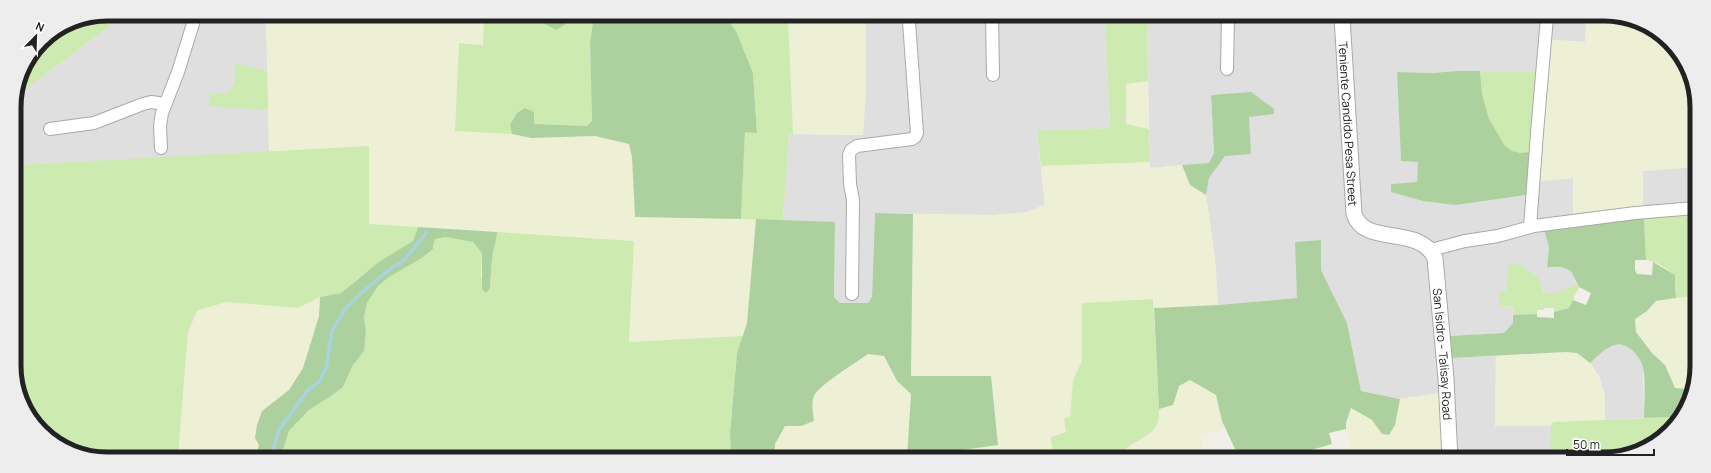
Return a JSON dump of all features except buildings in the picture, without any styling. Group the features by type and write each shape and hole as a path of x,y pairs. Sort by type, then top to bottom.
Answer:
{"street":[{"path":"161,148 160,120 178,72 194,21"},
{"path":"852,294 853,200 850,184 849,155 851,150 857,146 912,139 916,137 910,21"},
{"path":"992,21 993,75"},
{"path":"1227,69 1228,21"},
{"name":"Teniente Candido Pesa Street","path":"1342,21 1355,218 1358,224 1367,230 1413,239 1424,244 1431,250"},
{"path":"1530,227 1536,133 1547,21"},
{"path":"50,129 94,123 151,102 165,104"},
{"path":"1431,250 1465,241 1498,236 1530,227 1635,213 1690,208"},
{"name":"San Isidro - Talisay Road","path":"1431,250 1435,258 1437,274 1446,379 1450,452"}],"shaded area":[{"path":"114,21 266,21 269,152 21,165 21,102 23,91 110,26"},
{"path":"866,21 1105,21 1110,128 1037,132 1045,205 1027,212 994,215 875,213 872,297 868,303 840,303 834,297 835,223 783,220 789,134 863,135 866,88"},
{"path":"1147,21 1341,21 1355,218 1427,248 1446,392 1400,399 1361,391 1347,323 1321,270 1321,240 1295,242 1298,298 1218,305 1215,259 1206,195 1209,178 1249,117 1274,114 1211,95 1214,153 1209,163 1150,168"},
{"path":"1343,21 1546,21 1541,72 1397,72 1401,161 1418,162 1417,182 1391,184 1456,205 1526,195 1532,196 1530,227 1440,246 1359,224"},
{"path":"1549,21 1586,21 1586,42 1551,40"},
{"path":"1690,167 1690,207 1643,207 1643,171"},
{"path":"1573,178 1573,216 1535,225 1538,181"},
{"path":"1543,225 1549,247 1547,267 1561,267 1571,271 1577,284 1558,294 1549,294 1543,292 1538,276 1523,268 1505,291 1499,307 1512,306 1513,323 1504,333 1450,336 1452,358 1496,356 1495,426 1551,426 1550,450 1562,452 1451,452 1440,247"},
{"path":"1614,345 1622,345 1630,348 1637,355 1643,368 1644,418 1605,420 1605,396 1599,376 1590,363 1607,348"}],"green space":[{"path":"102,21 114,21 110,26 23,91 30,69 38,56 56,56 56,38 79,26"},
{"path":"266,21 484,21 483,45 459,43 455,131 512,134 531,138 595,136 629,144 632,157 706,217 756,219 747,323 743,336 629,342 633,240 369,224 369,146 269,152"},
{"path":"484,21 539,21 556,30 566,24 567,21 593,21 590,43 592,121 587,126 510,125 512,134 455,131 459,43 483,45"},
{"path":"539,21 567,21 566,24 556,30"},
{"path":"593,21 729,21 737,33 753,73 757,133 745,132 741,219 635,217 632,157 629,144 595,136 531,138 512,134 510,125 517,113 525,108 534,112 534,124 587,126 592,121 590,43"},
{"path":"729,21 788,21 793,134 789,134 783,220 741,219 745,132 757,132 753,73 737,33"},
{"path":"788,21 866,21 866,88 863,135 793,134"},
{"path":"1105,21 1147,21 1148,81 1126,84 1126,124 1149,129 1150,162 1041,166 1037,131 1110,128"},
{"path":"1586,21 1609,21 1632,26 1652,36 1665,46 1678,64 1685,79 1690,102 1690,167 1643,171 1643,207 1573,216 1573,178 1538,181 1551,40 1585,42"},
{"path":"235,63 267,71 268,110 209,106 210,93 227,94 235,83"},
{"path":"1480,71 1537,72 1529,152 1521,153 1511,151 1505,146 1489,120 1482,94"},
{"path":"1480,71 1482,94 1489,119 1505,146 1512,151 1521,153 1529,152 1526,195 1456,205 1423,201 1391,192 1391,184 1417,182 1418,162 1401,161 1397,72 1432,73"},
{"path":"1148,81 1149,129 1126,124 1126,84"},
{"path":"1251,92 1274,109 1274,114 1249,117 1251,154 1225,156 1209,178 1206,195 1190,185 1182,165 1209,163 1214,153 1211,95"},
{"path":"369,146 369,224 418,227 413,241 360,277 341,293 320,297 298,308 227,302 197,311 188,332 178,452 102,452 79,447 69,443 55,434 42,423 30,404 26,394 21,371 21,165"},
{"path":"1149,162 1150,168 1182,165 1190,185 1206,195 1215,259 1218,305 1154,308 1153,299 1083,303 1082,361 1073,380 1070,417 1066,432 1051,445 1052,452 933,452 997,426 991,376 911,377 913,214 994,215 1027,212 1045,205 1041,166"},
{"path":"875,213 913,214 911,376 991,376 998,445 948,452 907,452 911,394 897,381 884,356 868,354 830,380 817,391 814,396 812,408 814,421 801,426 785,426 775,444 774,452 731,452 730,433 737,353 747,323 756,219 835,222 834,297 840,303 868,303 872,297"},
{"path":"1690,214 1690,296 1676,298 1676,282 1671,273 1659,264 1646,260 1644,218"},
{"path":"1644,218 1646,260 1635,260 1635,270 1637,274 1652,275 1653,262 1675,275 1676,298 1656,301 1647,311 1635,319 1636,332 1652,353 1665,365 1675,388 1686,389 1681,404 1673,417 1644,418 1645,386 1641,362 1634,352 1628,347 1622,345 1610,347 1590,363 1577,353 1566,352 1452,358 1449,336 1504,333 1513,323 1513,315 1537,314 1537,317 1554,318 1554,312 1569,308 1573,300 1586,305 1591,293 1579,287 1571,271 1561,267 1547,267 1549,247 1544,230 1606,221"},
{"path":"418,227 497,232 492,257 490,288 486,293 482,289 482,253 473,242 445,237 435,239 433,249 422,258 389,277 378,286 367,303 364,317 366,331 364,351 353,365 343,387 309,410 289,431 282,452 257,452 259,445 255,438 257,425 262,411 289,390 303,368 319,316 320,297 341,293 379,262 413,241"},
{"path":"497,232 634,241 629,342 743,336 737,353 730,433 731,452 282,452 289,431 309,410 343,387 353,365 364,351 366,331 364,317 367,303 378,286 389,277 422,258 433,249 432,245 435,239 445,237 473,242 482,253 481,277 490,288 492,257"},
{"path":"1321,240 1321,270 1347,323 1361,391 1400,399 1395,425 1389,435 1382,434 1372,420 1351,408 1346,423 1346,429 1329,433 1332,444 1304,452 1235,452 1222,421 1216,395 1190,380 1179,386 1173,405 1159,409 1154,308 1218,305 1297,298 1295,242"},
{"path":"1521,264 1523,268 1538,276 1543,292 1552,294 1577,284 1579,287 1569,308 1554,312 1554,308 1544,308 1544,310 1537,310 1537,314 1513,315 1512,306 1499,307 1499,291 1505,291 1507,288 1508,265"},
{"path":"320,297 319,316 303,368 289,390 262,411 257,425 255,438 259,444 257,452 178,452 188,332 197,311 227,302 298,308"},
{"path":"1690,297 1690,371 1686,389 1675,388 1665,365 1652,353 1636,332 1635,319 1647,311 1656,301"},
{"path":"1153,299 1159,409 1158,420 1156,427 1152,432 1122,452 1052,452 1051,437 1066,432 1064,418 1070,417 1073,380 1082,361 1082,303"},
{"path":"1566,352 1577,353 1590,363 1599,376 1605,396 1605,420 1553,422 1551,426 1495,426 1496,356"},
{"path":"868,354 884,356 897,381 911,394 907,452 774,452 775,444 785,426 801,426 812,409 815,396 829,382"},
{"path":"1190,380 1216,395 1225,429 1200,435 1204,452 1122,452 1133,442 1152,432 1158,423 1159,409 1173,405 1179,386"},
{"path":"1440,393 1443,452 1342,452 1352,449 1346,429 1350,408 1372,420 1382,434 1395,425 1400,399"},
{"path":"1673,417 1661,431 1647,440 1632,447 1609,452 1562,452 1550,450 1551,426 1553,422"}],"waterway":[{"path":"272,452 279,430 307,391 320,381 326,368 332,331 346,308 390,269 403,261 427,232"}]}
